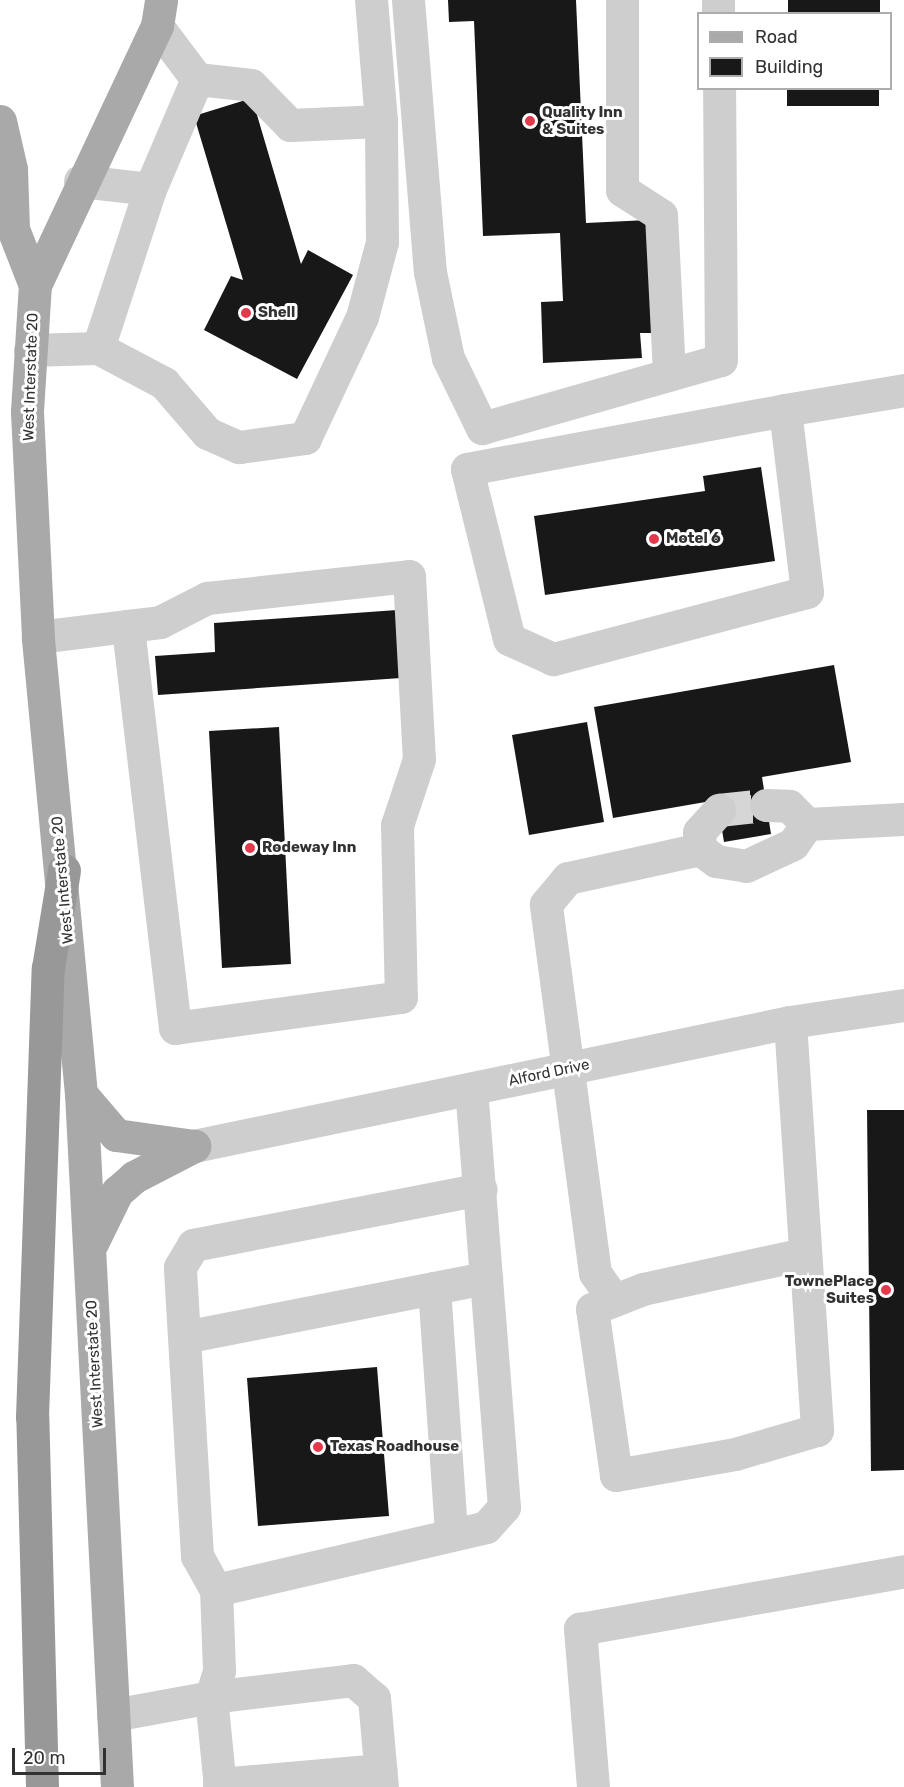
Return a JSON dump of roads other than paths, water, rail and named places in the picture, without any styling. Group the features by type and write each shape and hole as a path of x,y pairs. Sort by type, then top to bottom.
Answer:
{"highway":[{"path":"42,1787 32,1417 48,968 63,870"}],"main road":[{"name":"West Interstate 20","path":"117,1787 81,1094 63,870 38,637 27,411 35,285 80,181 159,13 183,0"},
{"path":"0,121 11,169 13,229 35,285"},
{"path":"81,1094 116,1135 194,1146"},
{"path":"90,1247 117,1192 134,1177 194,1146"}],"street":[{"path":"30,350 98,348 164,383 207,434 239,447 305,438 362,317 382,242 381,121 371,0"},
{"path":"408,0 430,272 448,358 482,428 721,360 719,90"},
{"path":"622,0 622,190 661,215 669,375"},
{"path":"159,13 196,79"},
{"path":"196,79 251,85 290,125 381,121"},
{"path":"98,348 150,189 196,79"},
{"path":"80,181 150,189"},
{"path":"785,410 807,592 553,659 509,639 467,468 785,410 904,390"},
{"path":"38,637 160,622 207,598 409,576 419,759 397,825 401,996 175,1028 128,626"},
{"path":"766,805 789,806 807,824 904,819"},
{"path":"700,849 699,832 719,810"},
{"path":"614,1300 595,1273 565,1069 546,904 568,878 700,849 716,861 746,866 793,844 807,824"},
{"name":"Alford Drive","path":"194,1146 790,1022 904,1005"},
{"path":"790,1022 802,1254 817,1430 735,1454 616,1475 591,1309 643,1288 802,1254"},
{"path":"216,1590 486,1527 504,1507 481,1189 471,1089"},
{"path":"113,1714 211,1697 353,1680 374,1698 381,1778 219,1786 211,1697 219,1670 216,1590 197,1556 180,1267 193,1245 481,1189"},
{"path":"184,1337 486,1278"},
{"path":"434,1288 451,1534"},
{"path":"593,1787 580,1629 904,1571"}],"tunnel":[{"path":"719,810 766,805"}],"place":[{"name":"Quality Inn & Suites","path":"530,121"},
{"name":"Shell","path":"246,313"},
{"name":"Motel 6","path":"654,539"},
{"name":"Rodeway Inn","path":"250,848"},
{"name":"TownePlace Suites","path":"886,1290"},
{"name":"Texas Roadhouse","path":"318,1447"}]}
